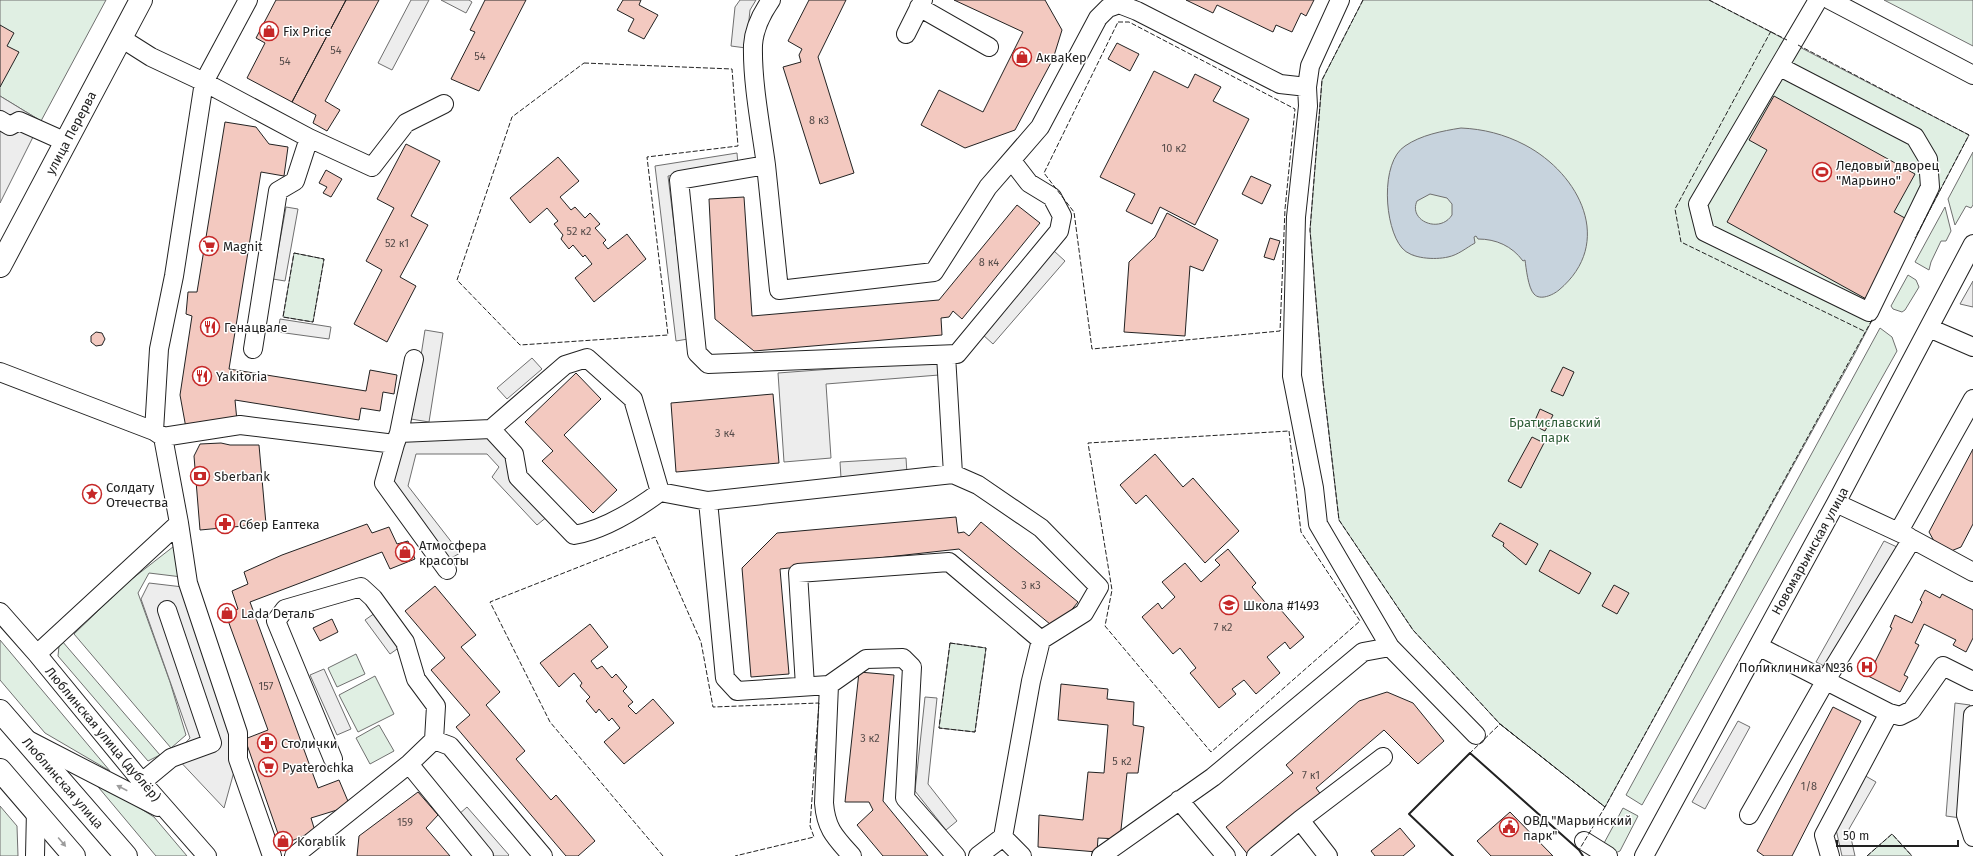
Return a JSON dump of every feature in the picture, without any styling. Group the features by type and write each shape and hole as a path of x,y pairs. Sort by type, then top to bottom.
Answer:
{"main road":[{"name":"улица Перерва","path":"0,266 141,0"},
{"name":"Люблинская улица","path":"0,711 126,856"},
{"path":"0,770 74,856"}],"street":[{"path":"248,0 204,82 174,276 159,349 159,434 179,523 188,583 238,734 238,759 272,856"},
{"path":"771,0 760,16 753,44 756,84 779,290 934,272 988,187 1040,127 1098,18 1108,8 1119,4 1141,5 1280,84 1307,87"},
{"path":"1340,0 1310,66 1307,87 1308,106 1296,217 1292,376 1314,488 1318,524 1390,647 1476,735"},
{"path":"1780,66 1915,137 1928,159 1930,187 1870,312 1705,232 1698,204 1818,0"},
{"path":"1830,0 1973,75"},
{"path":"906,34 921,3 989,47"},
{"path":"121,38 151,57 204,82 309,138 372,167 406,124 444,104"},
{"path":"0,120 10,126 20,121 66,142"},
{"path":"254,349 278,190 295,180 309,138"},
{"path":"766,165 679,180 696,353 708,364 957,354 1059,231 1062,216 1052,197 1029,183 1012,161"},
{"name":"Новомарьинская улица","path":"1644,856 1836,504 1973,244"},
{"path":"1929,328 1973,347"},
{"path":"946,355 953,474"},
{"path":"0,372 159,434 240,425 397,438 490,429 565,365 587,358 633,399 660,492"},
{"path":"414,359 397,438 384,483 447,570"},
{"path":"1749,815 1826,680 1905,535 1973,399"},
{"path":"490,429 514,454 518,477 574,535 587,533 641,506 660,492 708,500 953,474 978,485 1042,528 1099,587 1084,613 1041,640 1031,681 1003,837 978,856"},
{"path":"708,500 725,678 737,691 829,685 866,659 903,658 912,667 905,798 956,856"},
{"path":"1836,504 1971,567"},
{"path":"37,654 179,523"},
{"path":"805,686 798,573 949,562 1041,640"},
{"path":"294,856 409,764 434,740 436,706 416,679 405,642 373,598 361,587 285,609 276,621 333,759"},
{"path":"142,782 171,758 212,743 167,610"},
{"name":"Люблинская улица (дублёр)","path":"0,612 37,654 142,782 207,856"},
{"path":"1758,646 1804,672 1826,680 1889,713 1900,716 1912,710 1943,666 1973,681"},
{"path":"1101,856 1213,777 1363,652 1390,647"},
{"path":"829,685 824,803 825,819 833,834 852,856"},
{"path":"1830,856 1824,835 1889,713"},
{"path":"1973,715 1966,815 1973,837"},
{"path":"25,738 169,812"},
{"path":"434,740 450,746 543,856"},
{"path":"1256,856 1300,820 1383,757"},
{"path":"409,764 484,856"},
{"path":"1179,800 1226,856"},
{"path":"35,856 36,810"},
{"path":"1300,820 1328,856"},
{"path":"1003,837 1022,856"},
{"path":"1584,841 1608,856"}],"green space":[{"path":"0,0 106,0 41,121 0,96"},
{"name":"Братиславский парк","path":"1363,0 1709,0 1969,135 1854,355 1605,807 1500,724 1413,630 1339,520 1323,382 1310,230 1322,80"},
{"path":"1884,0 1973,0 1973,46"},
{"path":"1973,152 1973,205 1971,208 1966,206 1955,225 1948,199"},
{"path":"1945,207 1951,231 1946,241 1941,241 1931,262 1929,270 1915,262"},
{"path":"294,253 324,259 313,322 283,317"},
{"path":"1908,275 1916,280 1919,287 1905,310 1902,312 1893,309 1891,306"},
{"path":"1880,328 1892,337 1897,351 1642,805 1626,795"},
{"path":"178,543 182,577 149,573 138,593 170,682 186,735 171,748 74,634 128,582"},
{"path":"0,640 110,771 45,733 0,680"},
{"path":"62,641 160,755 148,761 58,656 59,646"},
{"path":"950,643 986,648 975,732 939,728"},
{"path":"356,654 365,674 337,687 328,668"},
{"path":"375,676 394,714 358,732 339,695"},
{"path":"379,725 394,751 370,764 356,738"},
{"path":"89,776 154,817 187,856 156,856"},
{"path":"0,806 17,826 18,856 0,856"},
{"path":"1623,808 1638,816 1620,851 1615,853 1603,845"},
{"path":"1892,834 1912,856 1867,856"}],"shaded area":[{"path":"411,0 429,0 392,70 378,63"},
{"path":"441,0 469,0 472,2 466,13"},
{"path":"740,0 756,0 750,10 746,48 731,46 735,7"},
{"path":"0,96 41,121 0,203"},
{"path":"1461,128 1501,135 1525,145 1545,158 1561,173 1575,191 1584,211 1587,231 1585,252 1576,271 1556,292 1543,297 1534,294 1529,282 1525,260 1523,261 1514,251 1503,244 1491,240 1478,239 1476,236 1474,237 1475,243 1452,256 1424,258 1406,252 1396,238 1388,211 1387,195 1391,166 1397,154 1405,146 1418,139 1432,134","holes":["1430,194 1447,198 1452,204 1452,215 1447,221 1440,224 1427,223 1417,214 1415,208 1417,201"]},
{"path":"737,153 738,165 668,176 688,339 676,341 655,166"},
{"path":"286,207 298,209 285,281 273,279"},
{"path":"1054,251 1065,261 993,344 982,334"},
{"path":"1973,281 1973,307 1960,304"},
{"path":"280,319 331,327 329,339 278,332"},
{"path":"425,330 443,333 429,422 411,419"},
{"path":"532,358 542,369 507,399 497,388"},
{"path":"938,361 939,375 826,384 831,458 784,462 778,373"},
{"path":"490,437 548,516 537,525 492,477 499,467 487,454 416,454 408,486 460,553 448,560 391,483 404,439"},
{"path":"906,458 907,474 841,478 840,462"},
{"path":"1884,541 1897,547 1828,668 1816,662"},
{"path":"149,583 183,587 230,732 235,768 224,808 174,755 190,738 141,599"},
{"path":"375,613 400,647 390,654 365,620"},
{"path":"324,669 351,729 337,735 310,675"},
{"path":"925,697 937,698 928,784 957,821 946,830 915,791"},
{"path":"1955,703 1970,705 1961,818 1946,816"},
{"path":"1738,721 1750,727 1705,809 1692,802"},
{"path":"1862,774 1876,782 1849,829 1855,856 1842,856 1835,825"},
{"path":"467,807 509,855 508,856 493,856 458,815"}],"building":[{"path":"276,0 346,0 292,102 247,78 265,43 256,38"},
{"path":"346,0 379,0 325,101 340,110 327,131 313,123 316,115 292,102"},
{"path":"485,0 526,0 479,91 451,79 475,32 470,30"},
{"path":"623,0 641,0 639,5 658,15 644,39 628,31 634,19 617,10"},
{"path":"809,0 846,0 818,57 854,173 820,184 783,67 801,62 799,55 802,49 788,41"},
{"path":"954,0 1045,0 1062,30 1053,59 1015,130 965,148 921,125 939,90 983,112 1023,32"},
{"path":"1186,0 1314,0 1306,16 1301,13 1292,32 1276,25 1273,32 1217,5 1213,13"},
{"path":"0,25 14,33 7,46 19,52 0,87"},
{"path":"1117,43 1139,54 1130,71 1108,59"},
{"path":"1154,71 1188,88 1195,74 1221,87 1213,101 1249,119 1195,225 1160,207 1152,224 1126,211 1135,194 1100,177"},
{"path":"1774,96 1915,174 1894,212 1912,222 1868,300 1727,222 1767,150 1749,140"},
{"path":"225,122 256,127 269,144 288,147 284,176 261,172 229,369 366,391 370,370 397,375 394,394 383,392 380,411 361,408 359,420 235,400 237,421 186,428 180,395 192,316 186,314 188,292 197,292"},
{"path":"406,144 440,161 411,216 428,225 400,277 416,286 387,342 354,324 382,270 366,261 394,208 377,199"},
{"path":"558,157 579,181 560,197 571,210 575,207 585,218 590,213 600,224 595,228 606,240 603,243 608,249 627,234 646,259 594,302 575,278 592,264 585,255 583,257 573,245 569,249 561,239 563,235 554,224 558,221 547,208 530,223 510,198"},
{"path":"326,170 342,179 331,197 323,193 327,187 319,183"},
{"path":"1251,176 1271,185 1262,204 1242,194"},
{"path":"744,197 752,316 939,300 1017,205 1040,223 962,319 953,311 949,317 941,318 942,335 754,351 715,319 709,199"},
{"path":"1167,213 1218,240 1203,271 1190,266 1185,336 1124,332 1129,262 1155,237"},
{"path":"1270,238 1280,241 1274,260 1264,257"},
{"path":"96,332 102,333 105,339 102,345 96,346 91,342 91,336"},
{"path":"1563,367 1574,372 1563,396 1551,391"},
{"path":"576,373 601,399 564,435 617,490 593,513 542,461 553,451 525,422"},
{"path":"773,394 779,463 676,472 671,403"},
{"path":"1540,409 1553,415 1545,431 1533,425"},
{"path":"1532,437 1544,443 1521,488 1508,481"},
{"path":"221,443 230,445 259,445 266,524 200,530 194,456 200,444"},
{"path":"1973,449 1973,524 1961,547 1951,551 1934,541 1929,532"},
{"path":"1155,454 1183,487 1193,478 1239,531 1205,563 1146,495 1136,504 1120,485"},
{"path":"956,517 958,533 964,532 969,536 981,522 1078,602 1056,629 959,549 780,569 789,674 751,677 742,568 777,533"},
{"path":"1500,523 1538,544 1526,565 1503,546 1504,543 1492,536"},
{"path":"367,524 372,533 389,527 397,544 408,541 415,559 390,569 382,552 250,602 318,788 339,780 350,806 311,818 315,831 282,845 245,739 268,730 226,615 238,609 232,591 248,584 244,572 282,555"},
{"path":"1228,549 1256,583 1252,587 1270,608 1275,603 1304,637 1290,649 1285,642 1267,657 1280,673 1256,694 1244,680 1232,689 1236,694 1219,708 1190,673 1196,668 1180,648 1173,654 1142,617 1158,603 1162,609 1175,597 1162,582 1185,563 1201,582 1220,565 1215,560"},
{"path":"1550,550 1591,573 1579,594 1539,571"},
{"path":"1614,585 1629,593 1617,614 1602,606"},
{"path":"435,586 476,635 461,647 500,692 486,705 525,751 516,759 551,800 556,795 595,841 578,856 566,856 456,727 470,715 431,670 445,658 405,611"},
{"path":"1925,590 1940,598 1942,594 1973,610 1973,638 1966,652 1953,645 1956,640 1924,624 1915,643 1919,645 1904,675 1908,677 1900,692 1862,673 1869,659 1875,662 1892,628 1890,627 1895,615 1912,623 1922,602 1920,600"},
{"path":"332,619 338,632 320,641 313,628"},
{"path":"590,624 608,647 591,661 597,669 602,666 612,678 616,674 627,687 623,691 633,702 628,706 636,714 653,699 674,723 624,764 604,742 620,728 612,718 609,721 599,709 596,713 586,701 590,697 580,686 582,683 574,673 559,687 540,663"},
{"path":"859,672 894,675 883,801 928,856 883,856 857,825 873,810 869,802 845,802"},
{"path":"1061,684 1108,689 1107,699 1134,702 1133,725 1144,727 1138,773 1127,773 1120,839 1098,838 1097,852 1038,847 1039,815 1083,820 1088,772 1104,773 1108,725 1058,720"},
{"path":"1387,692 1413,703 1444,741 1418,764 1384,730 1316,788 1322,796 1249,856 1226,827 1293,773 1286,765 1359,701"},
{"path":"1833,707 1861,721 1792,856 1764,856 1757,851"},
{"path":"418,792 438,815 426,828 450,856 357,856 359,836"},
{"name":"ОВД \"Марьинский парк\"","path":"1510,812 1553,856 1491,856 1477,841"},
{"path":"1400,828 1415,846 1403,856 1375,856 1371,851"}],"fence":[{"path":"1363,0 1322,80 1310,230 1323,382 1339,520 1413,630 1500,724 1605,807 1873,318"},
{"path":"1709,0 1787,40"},
{"path":"1118,22 1129,22 1295,109 1285,209 1280,331 1092,349 1074,212 1044,173 1118,22"},
{"path":"1771,31 1675,209 1681,242 1866,332"},
{"path":"1798,45 1969,135 1915,238"},
{"path":"584,63 732,69 738,146 647,157 668,335 520,345 457,280 512,117 584,63"},
{"path":"294,253 324,259 313,322 283,317 294,253"},
{"path":"1289,431 1301,532 1360,621 1211,752 1105,626 1112,590 1088,443 1289,431"},
{"path":"663,856 550,722 490,602 655,537 701,642 713,707 819,703 810,826 814,837 735,856"},
{"path":"950,643 986,648 975,732 939,728 950,643"},
{"path":"1500,724 1605,807 1579,850 1470,753 1500,724"},
{"path":"1867,856 1892,834 1912,856"}],"wall":[{"path":"1453,856 1409,814 1470,753 1579,850 1583,856"}],"place":[{"name":"Fix Price","path":"269,31"},
{"name":"АкваКер","path":"1022,57"},
{"name":"Ледовый дворец \"Марьино\"","path":"1822,172"},
{"name":"Magnit","path":"209,246"},
{"name":"Генацвале","path":"210,327"},
{"name":"Yakitoria","path":"202,376"},
{"name":"Sberbank","path":"200,476"},
{"name":"Солдату Отечества","path":"92,494"},
{"name":"Сбер Еаптека","path":"225,524"},
{"name":"Атмосфера красоты","path":"405,552"},
{"name":"Школа #1493","path":"1229,605"},
{"name":"Lada Dеталь","path":"227,613"},
{"name":"Поликлиника №36","path":"1867,667"},
{"name":"Столички","path":"267,743"},
{"name":"Pyaterochka","path":"268,767"},
{"name":"ОВД \"Марьинский парк\"","path":"1509,827"},
{"name":"Korablik","path":"283,841"}]}
